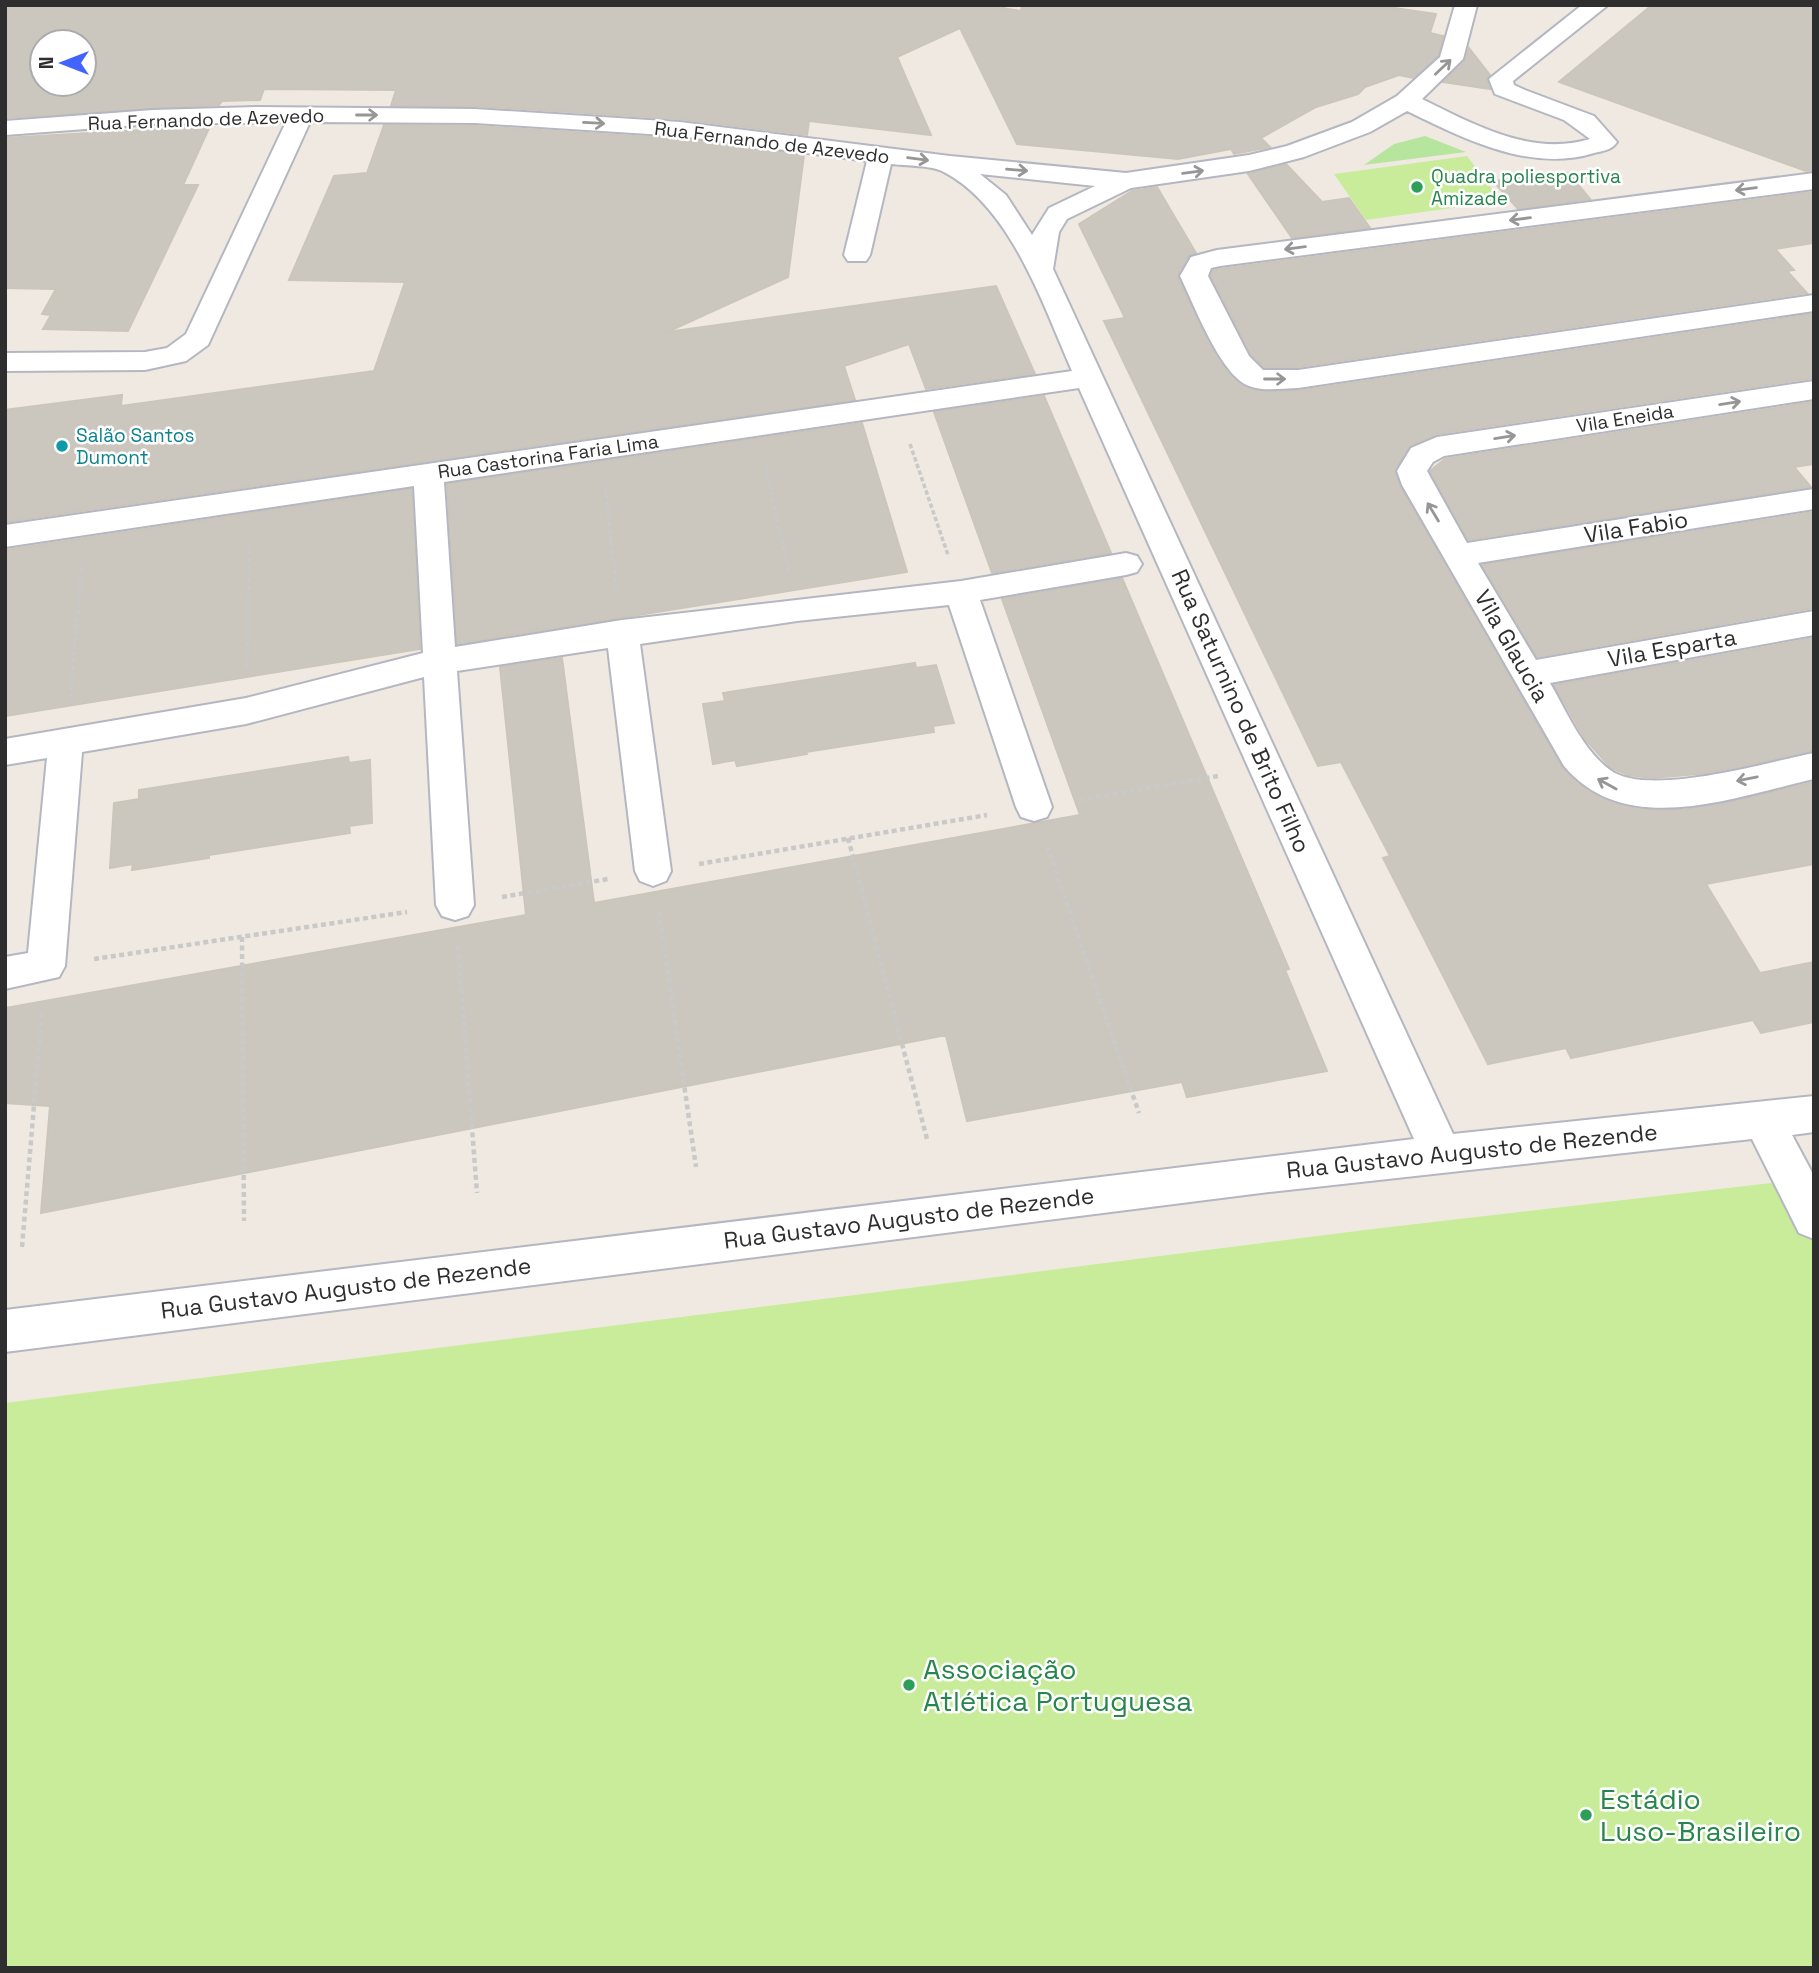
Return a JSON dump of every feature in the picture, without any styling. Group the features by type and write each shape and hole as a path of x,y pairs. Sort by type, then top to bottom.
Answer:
{"street":[{"name":"Rua Fernando de Azevedo","path":"5,128 153,117 475,116 680,129 881,155 1126,181 1249,163 1295,152 1361,127 1406,101 1451,59 1465,5"},
{"path":"1406,101 1447,120 1534,152 1582,152 1605,142 1597,127 1565,111 1517,96 1503,89 1501,79 1597,5"},
{"path":"5,362 145,361 176,355 198,339 301,115"},
{"path":"857,255 881,155"},
{"name":"Rua Saturnino de Brito Filho","path":"950,163 997,200 1040,269 1441,1152"},
{"path":"1040,269 1046,232 1058,214 1085,198 1126,181"},
{"path":"1814,181 1217,258 1200,263 1194,276 1237,361 1256,379 1298,379 1814,303"},
{"name":"Rua Castorina Faria Lima","path":"5,536 428,472 601,450 897,403 1000,392 1090,377"},
{"name":"Vila Eneida","path":"1437,447 1814,390"},
{"name":"Vila Glaucia","path":"1437,447 1422,455 1412,471 1417,485 1576,757 1591,775 1614,789 1633,794 1672,793 1814,766"},
{"path":"428,472 455,905"},
{"name":"Vila Fabio","path":"1459,555 1814,499"},
{"path":"5,752 246,711 440,661 622,632 797,609 961,592 1126,564"},
{"path":"961,592 1034,807"},
{"name":"Vila Esparta","path":"1529,674 1814,623"},
{"path":"622,632 653,872"},
{"path":"5,973 46,967 66,741"},
{"name":"Rua Gustavo Augusto de Rezende","path":"5,1331 1441,1152 1814,1114"},
{"path":"1764,1121 1814,1219"}],"path":[{"path":"897,403 961,592"},
{"path":"757,426 797,609"},
{"path":"601,450 622,632"},
{"path":"246,711 251,500"},
{"path":"66,741 86,524"},
{"path":"1034,807 1139,1113"},
{"path":"848,838 926,1139"},
{"path":"653,872 696,1167"},
{"path":"455,905 477,1193"},
{"path":"242,937 244,1221"},
{"path":"22,1247 46,967"}],"green space":[{"path":"1425,136 1466,152 1364,165 1394,144"},
{"name":"Quadra poliesportiva Amizade","path":"1467,156 1501,201 1366,220 1334,174"},
{"name":"Associação Atlética Portuguesa","path":"1814,1178 1814,1968 5,1968 5,1403 1373,1229"}],"building":[{"path":"5,5 1008,5 1002,8 1021,11 1022,5 1374,5 1436,14 1430,33 1443,36 1438,56 1413,78 1399,75 1365,87 1358,94 1316,107 1261,138 1270,147 1234,154 1231,149 1178,159 1017,144 960,28 897,57 931,135 809,121 807,135 680,119 475,106 391,106 396,90 264,89 260,100 222,101 219,105 5,118"},
{"path":"1652,5 1814,5 1814,170 1806,171 1559,82"},
{"path":"1469,48 1490,75 1486,78 1490,89 1443,82 1465,61"},
{"path":"384,125 475,126 680,139 804,155 788,277 667,332 996,286 1035,374 926,389 909,344 844,366 855,400 5,522 5,410 122,395 121,406 374,371 405,282 289,280 334,176 367,173"},
{"path":"210,126 183,185 198,185 128,331 43,329 51,315 42,314 56,289 5,288 5,138"},
{"path":"1286,164 1322,202 1349,198 1370,228 1292,238 1248,174"},
{"path":"1569,173 1590,199 1518,209 1493,181"},
{"path":"1157,187 1196,253 1189,256 1178,277 1198,321 1226,370 1237,381 1254,390 1298,391 1814,314 1814,378 1437,434 1409,447 1395,472 1400,486 1562,767 1588,791 1618,804 1649,810 1682,810 1717,805 1814,782 1814,864 1706,884 1760,973 1814,962 1814,1022 1761,1033 1753,1020 1571,1058 1566,1048 1488,1064 1383,858 1390,856 1341,762 1318,766 1104,321 1125,318 1079,224 1132,191"},
{"path":"1814,192 1814,243 1775,249 1794,270 1787,271 1807,293 1298,367 1264,367 1251,354 1211,276 1213,270 1220,269"},
{"path":"1044,396 1111,553 992,573 934,412"},
{"path":"1814,402 1814,464 1794,467 1811,487 1468,540 1430,471 1445,459"},
{"path":"862,423 907,572 457,644 447,484"},
{"path":"412,489 420,649 5,716 5,550"},
{"path":"1814,512 1814,608 1537,657 1482,565"},
{"path":"1122,578 1289,969 1285,970 1327,1071 1187,1097 1182,1082 967,1121 946,1036 941,1036 41,1213 50,1106 5,1103 5,1008 526,915 500,667 562,658 594,903 1080,815 1002,599"},
{"path":"1814,638 1814,751 1709,773 1652,778 1628,775 1611,768 1585,739 1554,685"},
{"path":"915,663 916,668 936,665 954,723 933,726 934,732 737,766 735,760 713,764 703,704 725,701 723,693"},
{"path":"348,757 349,763 370,760 372,823 349,826 350,833 209,855 209,858 132,870 133,864 110,868 114,803 139,799 139,790"}],"place":[{"name":"Quadra poliesportiva Amizade","path":"1417,187"},
{"name":"Salão Santos Dumont","path":"62,446"},
{"name":"Associação Atlética Portuguesa","path":"909,1685"},
{"name":"Estádio Luso-Brasileiro","path":"1586,1815"}]}
